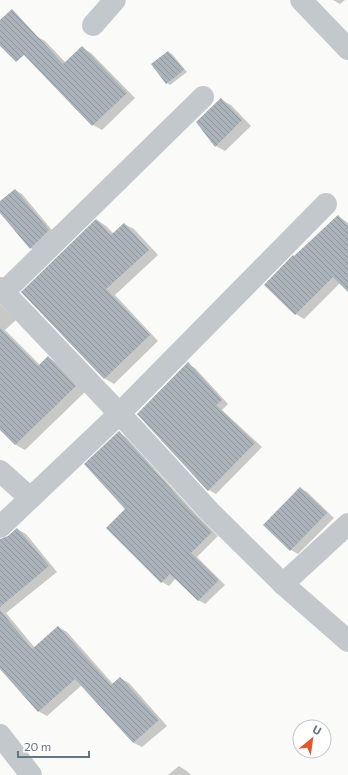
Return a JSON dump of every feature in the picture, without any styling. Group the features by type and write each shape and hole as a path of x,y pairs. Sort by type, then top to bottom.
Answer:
{"street":[{"path":"93,25 115,0"},
{"path":"301,0 348,49"},
{"path":"203,97 2,290 210,512 283,584 348,641"},
{"path":"0,527 119,414 326,204"},
{"path":"0,471 30,498"},
{"path":"283,584 348,524"},
{"path":"0,735 31,775"}],"building":[{"path":"12,9 63,64 82,46 127,93 92,126 24,55 16,62 0,46 0,20"},
{"path":"168,51 184,70 166,84 151,64"},
{"path":"221,98 242,120 215,147 196,122"},
{"path":"15,189 49,230 30,249 0,213 0,201"},
{"path":"338,215 348,226 348,292 333,277 295,315 264,285 293,255 294,256"},
{"path":"96,219 111,235 124,223 149,250 106,289 150,335 104,379 21,292"},
{"path":"0,328 38,366 48,356 76,386 15,445 0,430"},
{"path":"188,362 222,400 216,405 255,443 208,491 137,414"},
{"path":"119,431 190,510 212,532 191,553 219,580 198,601 170,574 161,583 106,528 125,509 84,464"},
{"path":"300,487 327,513 290,551 263,525"},
{"path":"17,528 49,566 0,607 0,539 8,536"},
{"path":"0,610 32,649 58,626 111,685 120,677 159,720 133,743 75,679 38,712 0,669"}]}
